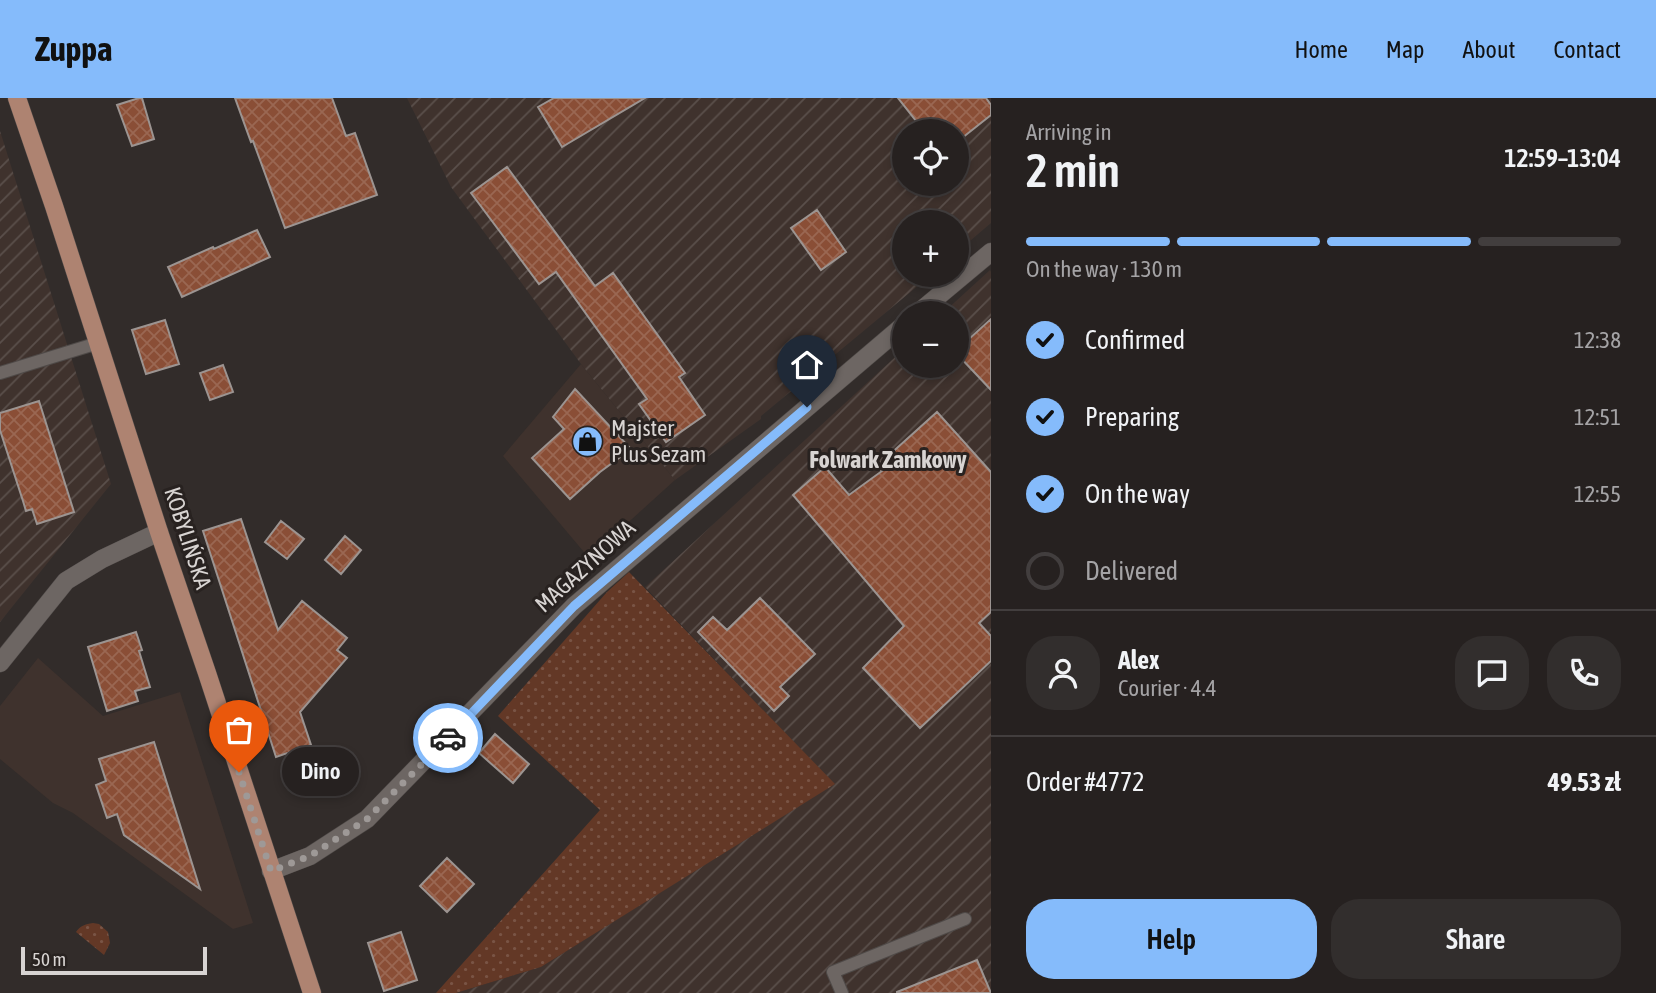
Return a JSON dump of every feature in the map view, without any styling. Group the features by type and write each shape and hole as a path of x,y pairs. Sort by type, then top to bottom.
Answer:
{"main road":[{"name":"KOBYLIŃSKA","path":"17,98 312,993"}],"street":[{"path":"932,301 991,252"},
{"name":"MAGAZYNOWA","path":"271,871 310,856 367,819 574,606 892,335"},
{"path":"0,663 66,581 102,559 159,532"}],"lane":[{"path":"0,373 97,343"},
{"path":"842,993 833,972 965,919"}],"shaded area":[{"path":"407,98 991,98 991,223 969,242 969,210 892,210 892,287 917,287 900,301 892,301 892,307 761,416 761,419 675,480 581,364 451,187"},
{"path":"0,131 111,484 0,622"},
{"path":"990,270 991,993 456,993 541,967 834,784 645,587 892,360 892,378 969,378 969,301 956,301"},
{"path":"581,364 675,480 589,558 503,456"},
{"path":"629,572 835,784 541,967 456,993 436,993 600,810 498,716 607,592"},
{"path":"38,658 103,716 180,692 253,923 233,929 73,813 53,803 0,759 0,706"},
{"path":"93,923 99,924 108,932 110,943 104,955 76,932 79,928"}],"building":[{"path":"142,98 154,139 132,146 117,105"},
{"path":"235,98 332,98 346,136 355,133 377,195 285,228"},
{"path":"554,98 645,98 562,147 538,107"},
{"path":"898,98 986,98 991,105 991,115 969,132 969,119 915,119"},
{"path":"507,167 595,286 613,273 685,373 679,377 705,415 666,442 639,404 647,399 556,272 539,284 471,193"},
{"path":"817,210 846,252 821,270 791,228"},
{"path":"257,230 270,257 182,297 168,267"},
{"path":"991,319 991,390 969,367 969,339"},
{"path":"165,320 179,364 146,374 132,330"},
{"path":"223,365 233,392 210,400 200,373"},
{"path":"575,389 631,449 570,499 532,458 564,429 553,417"},
{"path":"39,401 74,512 37,524 32,509 26,511 0,430 0,413"},
{"path":"937,412 991,472 991,612 979,623 991,636 991,661 920,728 863,668 904,626 793,495 825,467 849,495 882,471 877,466"},
{"path":"241,519 278,630 302,601 347,638 337,650 347,658 300,712 311,745 276,757 203,531"},
{"path":"281,521 304,539 287,559 265,542"},
{"path":"345,536 361,550 341,574 325,560"},
{"path":"760,598 815,654 780,687 789,696 774,711 698,632 713,617 727,630"},
{"path":"136,632 150,687 135,691 138,701 107,711 88,647"},
{"path":"495,734 529,764 513,783 479,753"},
{"path":"154,742 200,889 124,835 117,814 107,818 96,785 106,781 99,759"},
{"path":"447,858 474,884 447,912 420,886"},
{"path":"401,932 417,980 384,991 368,943"},
{"path":"977,960 991,993 897,993 897,992"}],"way so far":[{"path":"239,772 271,871 310,856 367,819 448,738"}],"place":[{"name":"Majster Plus Sezam","path":"588,441"},
{"name":"Dino","path":"239,772"}],"district":[{"name":"Folwark Zamkowy","path":"888,459"}],"route":[{"path":"448,738 574,606 807,407"}]}
